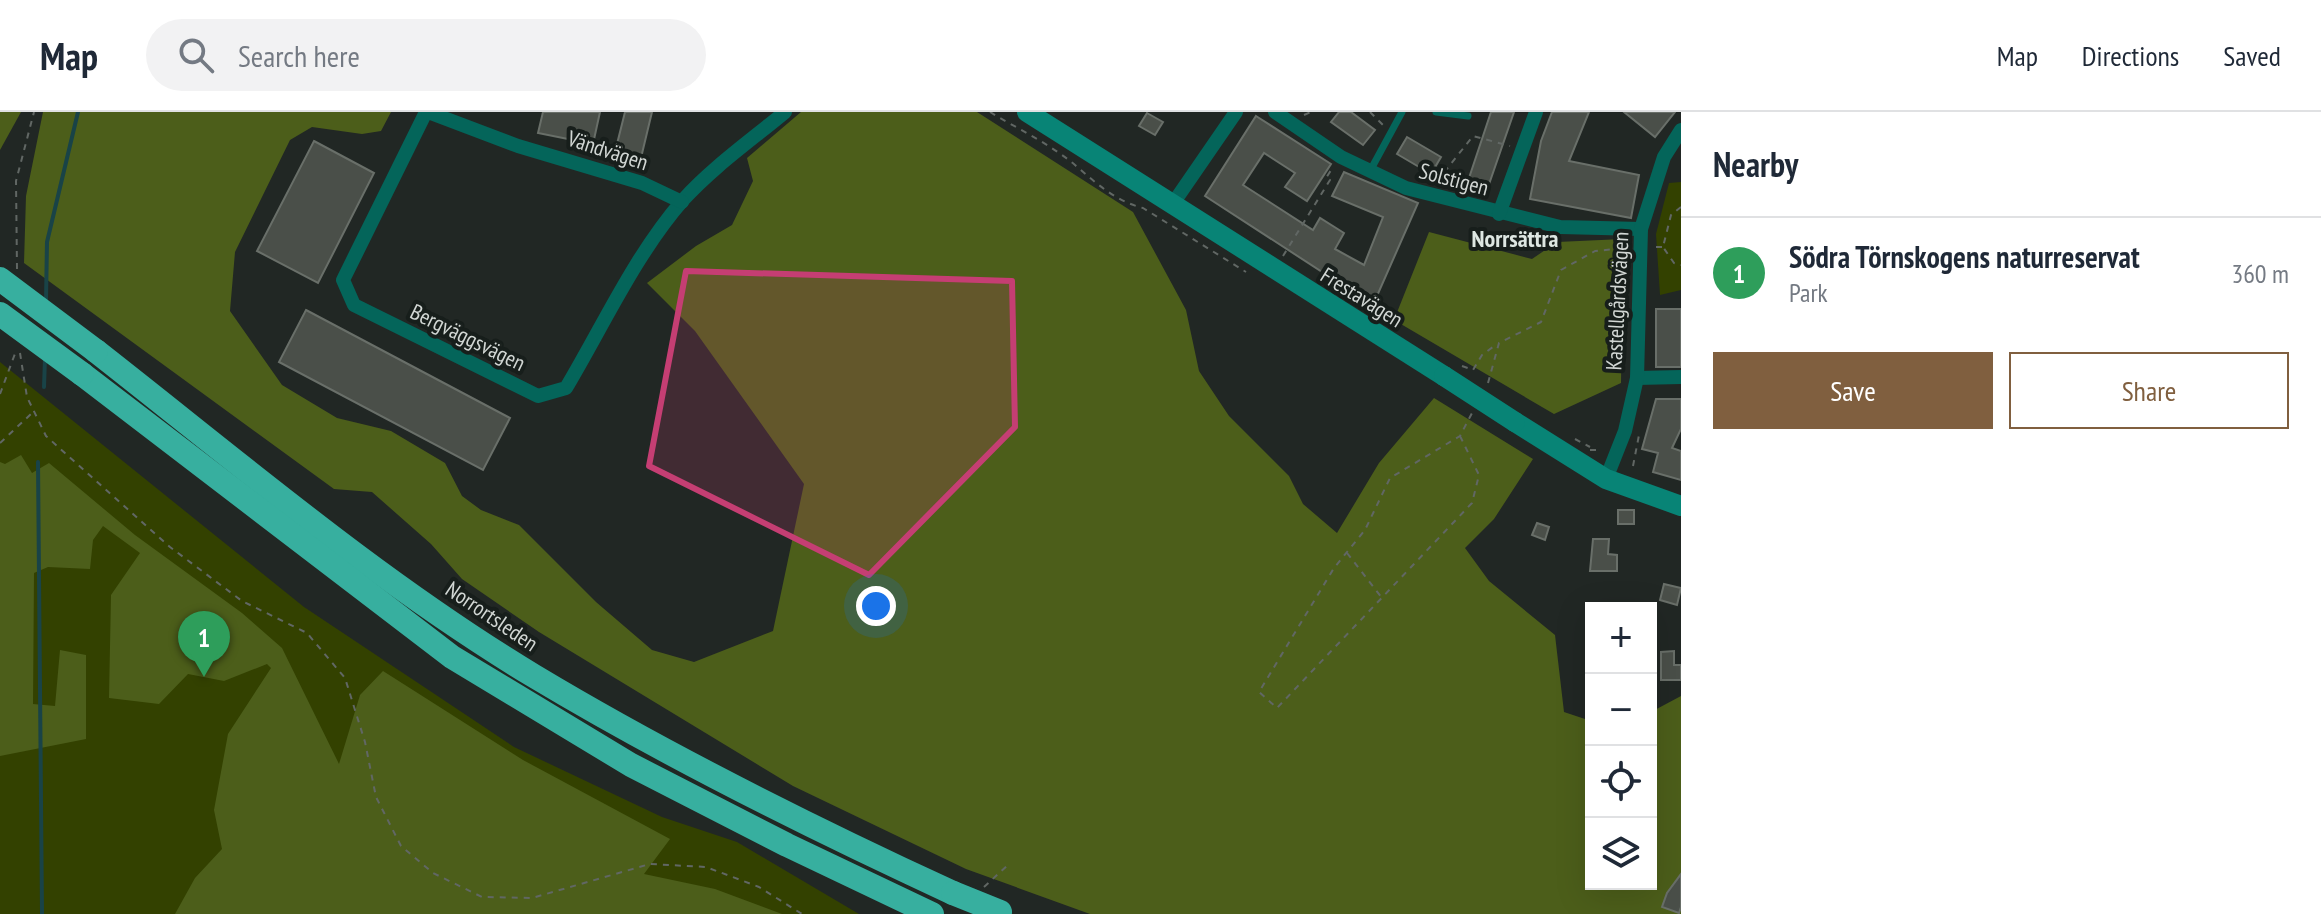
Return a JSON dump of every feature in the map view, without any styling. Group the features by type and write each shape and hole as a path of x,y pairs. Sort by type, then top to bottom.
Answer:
{"highway":[{"name":"Norrortsleden","path":"8,279 376,569 532,674 798,822 1002,913"},
{"path":"0,314 452,657 631,765 932,914"}],"street":[{"name":"Bergväggsvägen","path":"427,112 343,280 354,305 538,396 566,388 625,285 682,202 720,163 785,112"},
{"name":"Vändvägen","path":"427,112 518,146 642,183 682,202"},
{"name":"Frestavägen","path":"1027,112 1606,479 1681,506"},
{"path":"1172,205 1236,112"},
{"name":"Solstigen","path":"1275,112 1341,157 1430,195 1560,227 1641,229"},
{"path":"1499,214 1536,112"},
{"name":"Kastellgårdsvägen","path":"1606,479 1625,431 1637,378 1641,229 1664,157 1681,130"},
{"path":"1637,378 1681,377"}],"lane":[{"path":"1370,171 1402,112"},
{"path":"1436,112 1468,116"}],"path":[{"path":"8,279 16,181 34,112"},
{"path":"990,112 1076,165 1087,178 1128,204 1143,208 1256,278"},
{"path":"1370,112 1392,131"},
{"path":"1377,117 1380,112"},
{"path":"1430,195 1434,183 1441,186 1446,170 1473,136 1496,142"},
{"path":"1281,260 1330,180 1326,178 1328,175"},
{"path":"1681,207 1671,215 1663,247 1674,263 1681,265"},
{"path":"1469,375 1460,369 1463,364 1473,370 1482,355 1499,343 1541,322 1561,270 1595,251 1640,246"},
{"path":"1488,383 1499,343"},
{"path":"0,394 19,344 32,413 46,436 170,547 242,601 307,633 345,678 382,809 401,846 433,873 482,897 532,898 650,864 706,867 759,887 802,914"},
{"path":"1460,436 1479,475 1472,503 1277,708 1259,692 1347,552 1365,530 1390,478 1460,436 1476,406"},
{"path":"1,441 32,413"},
{"path":"1347,552 1382,598"},
{"path":"981,894 985,884 1010,863"}],"highlighted area":[{"path":"686,271 1012,281 1015,427 869,575 649,466"}],"green space":[{"path":"0,112 21,112 0,150"},
{"path":"43,112 391,112 381,131 362,134 312,127 290,140 235,252 230,311 282,385 337,418 391,431 445,463 462,496 481,510 519,525 596,602 652,650 694,662 773,631 804,484 695,331 647,283 696,246 732,225 753,181 747,158 801,112 977,112 1133,212 1186,310 1199,371 1229,416 1289,476 1303,504 1337,533 1379,463 1434,398 1533,459 1494,519 1465,548 1489,581 1555,635 1564,712 1585,719 1585,890 1657,890 1657,709 1681,696 1681,914 1090,914 966,869 793,786 539,632 462,579 431,544 372,492 334,489 24,263 26,196"},
{"path":"1681,182 1681,290 1660,295 1656,234 1669,183"},
{"path":"1429,232 1532,259 1557,242 1623,239 1621,383 1554,414 1394,320"},
{"path":"0,362 304,607 514,747 662,817 737,842 859,914 0,914"},
{"path":"21,455 32,473 49,463 135,535 242,613 282,648 339,764 360,695 383,671 523,760 670,839 644,874 715,889 782,914 175,914 195,878 222,849 214,810 228,734 271,668 267,664 224,681 188,674 159,704 109,698 111,595 140,553 103,526 93,540 90,569 48,567 34,573 33,704 55,706 60,650 86,655 86,739 0,756 0,462 5,464"}],"building":[{"path":"543,112 600,112 593,144 538,133"},
{"path":"625,112 652,112 640,162 614,156"},
{"path":"1339,112 1351,112 1375,130 1363,145 1331,122"},
{"path":"1491,112 1514,112 1487,190 1467,184"},
{"path":"1552,112 1589,112 1569,161 1639,175 1631,218 1530,199 1541,141"},
{"path":"1624,112 1675,112 1655,137"},
{"path":"1147,113 1163,122 1155,135 1139,126"},
{"path":"1256,116 1331,164 1307,201 1285,187 1295,173 1264,153 1243,185 1313,230 1320,218 1344,233 1335,249 1364,265 1383,217 1332,196 1344,172 1418,203 1373,305 1205,196"},
{"path":"1407,137 1441,157 1431,174 1397,154"},
{"path":"314,141 374,173 318,283 257,251"},
{"path":"1656,309 1681,309 1681,367 1656,367"},
{"path":"306,310 510,418 483,470 279,362"},
{"path":"1656,399 1681,399 1681,429 1672,448 1681,451 1681,480 1653,472 1658,453 1642,449"},
{"path":"1618,510 1634,510 1634,524 1618,524"},
{"path":"1537,523 1549,527 1545,540 1532,535"},
{"path":"1593,539 1609,539 1608,554 1617,555 1617,571 1590,571"},
{"path":"1664,584 1681,588 1677,605 1660,600"},
{"path":"1674,651 1674,665 1681,665 1681,680 1661,680 1661,652"},
{"path":"1681,874 1679,913 1662,907 1667,893"}],"waterway":[{"path":"46,301 47,242 78,112"},
{"path":"44,387 45,358"},
{"path":"38,462 42,914"}],"place":[{"name":"Södra Törnskogens naturreservat","path":"204,677"}],"district":[{"name":"Norrsättra","path":"1515,238"}]}
